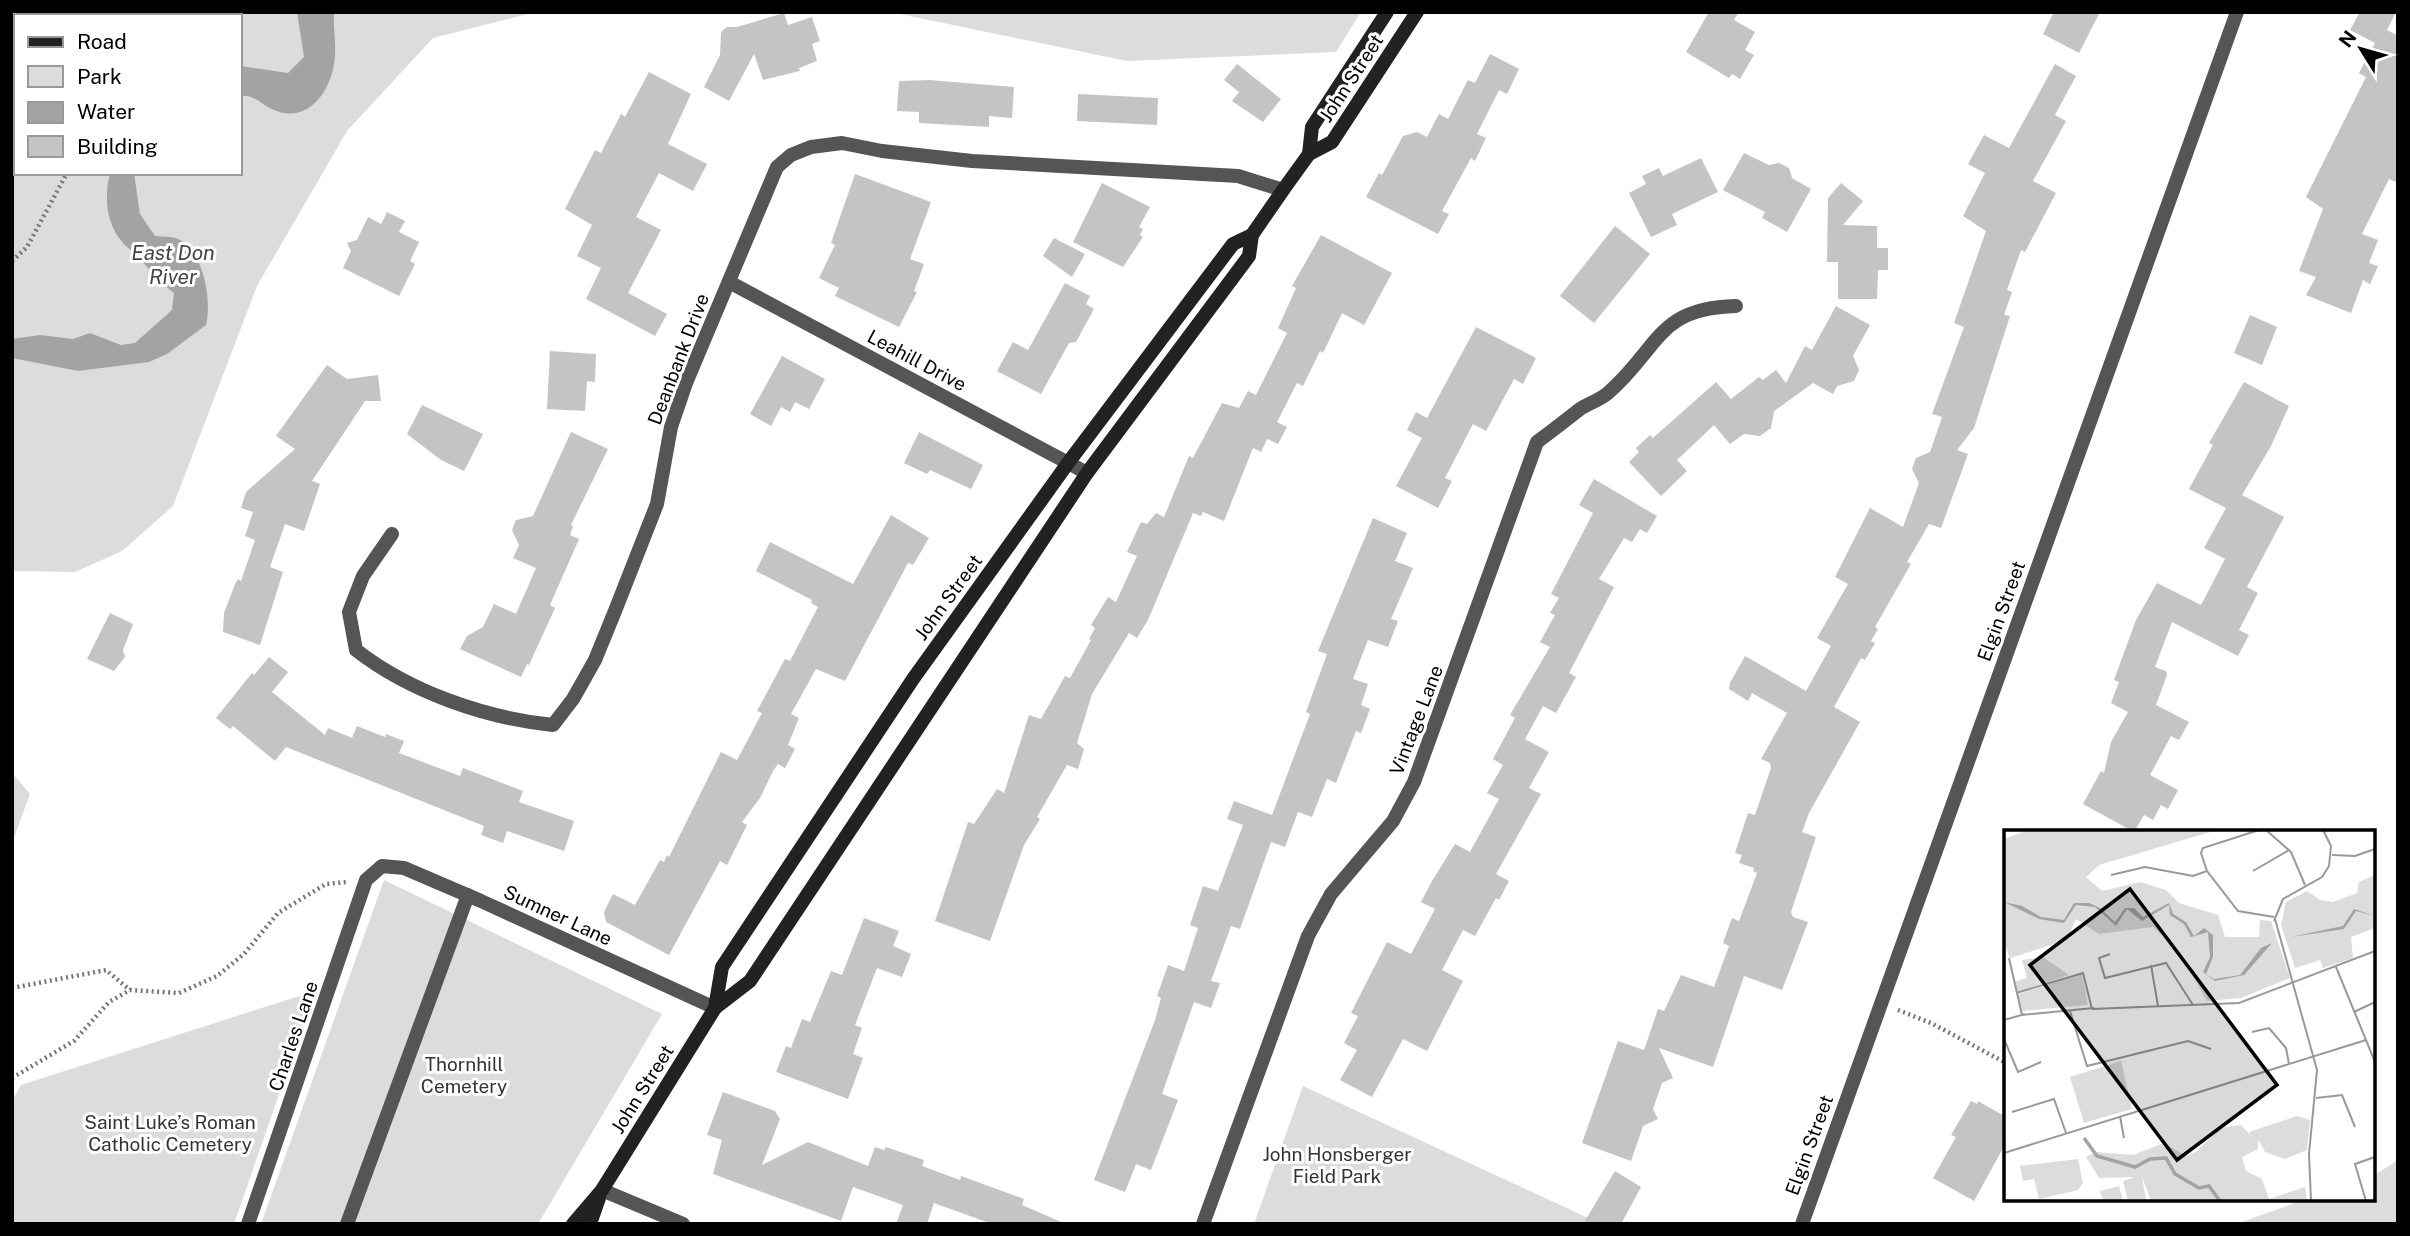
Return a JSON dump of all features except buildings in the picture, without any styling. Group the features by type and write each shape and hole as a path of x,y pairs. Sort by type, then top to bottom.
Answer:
{"main road":[{"name":"John Street","path":"1309,154 1312,127 1387,12"},
{"name":"John Street","path":"573,1224 602,1190 715,1008 750,981 1087,473 1249,256 1252,235 1283,190 1309,154 1332,142 1417,12"},
{"name":"John Street","path":"715,1008 722,967 913,679 1068,463 1233,244 1252,235"},
{"name":"John Street","path":"590,1224 602,1190"}],"street":[{"name":"Elgin Street","path":"1802,1224 2237,12"},
{"name":"Deanbank Drive","path":"392,534 363,576 349,612 356,650 385,672 459,703 519,722 553,725 573,699 595,660 657,504 671,427 777,167 791,155 811,147 842,143 972,161 1238,176 1283,190"},
{"name":"Leahill Drive","path":"729,282 1087,473"},
{"name":"Vintage Lane","path":"1203,1224 1308,936 1331,894 1393,821 1414,782 1537,442 1582,408 1607,394 1671,324 1690,311 1736,306"},
{"name":"Sumner Lane","path":"382,866 404,868 468,895 715,1008"},
{"name":"Charles Lane","path":"248,1224 366,880 382,866"},
{"path":"347,1224 468,895"},
{"path":"602,1190 683,1224"}],"path":[{"path":"12,261 27,247 66,175"},
{"path":"12,1078 74,1041 109,1002 130,990 180,993 218,976 244,954 278,913 326,884 366,880"},
{"path":"12,989 106,970 130,990"},
{"path":"1891,1007 1931,1023 2004,1062"}],"green space":[{"path":"12,12 536,12 433,38 347,131 257,286 173,506 122,551 75,572 12,571"},
{"path":"890,12 1361,12 1336,52 1127,61"},
{"path":"12,773 30,794 12,843"},
{"name":"Thornhill Cemetery","path":"384,880 662,1014 538,1224 261,1224"},
{"name":"Saint Luke’s Roman Catholic Cemetery","path":"315,991 234,1224 12,1224 12,1101 21,1085"},
{"name":"John Honsberger Field Park","path":"1303,1086 1601,1224 1254,1224"},
{"path":"2398,1160 2398,1224 2236,1224 2300,1201 2375,1201 2375,1175"}],"water":[{"path":"297,12 334,12 333,68 330,80 317,101 298,113 287,113 274,110 254,98 242,96 242,66 288,73 304,57"},
{"name":"East Don River","path":"110,175 134,175 140,214 155,236 178,239 194,254 207,290 206,325 167,354 149,362 78,371 12,358 12,339 40,335 73,339 90,333 121,345 135,343 172,310 174,293 117,235 110,218 107,191"}]}
